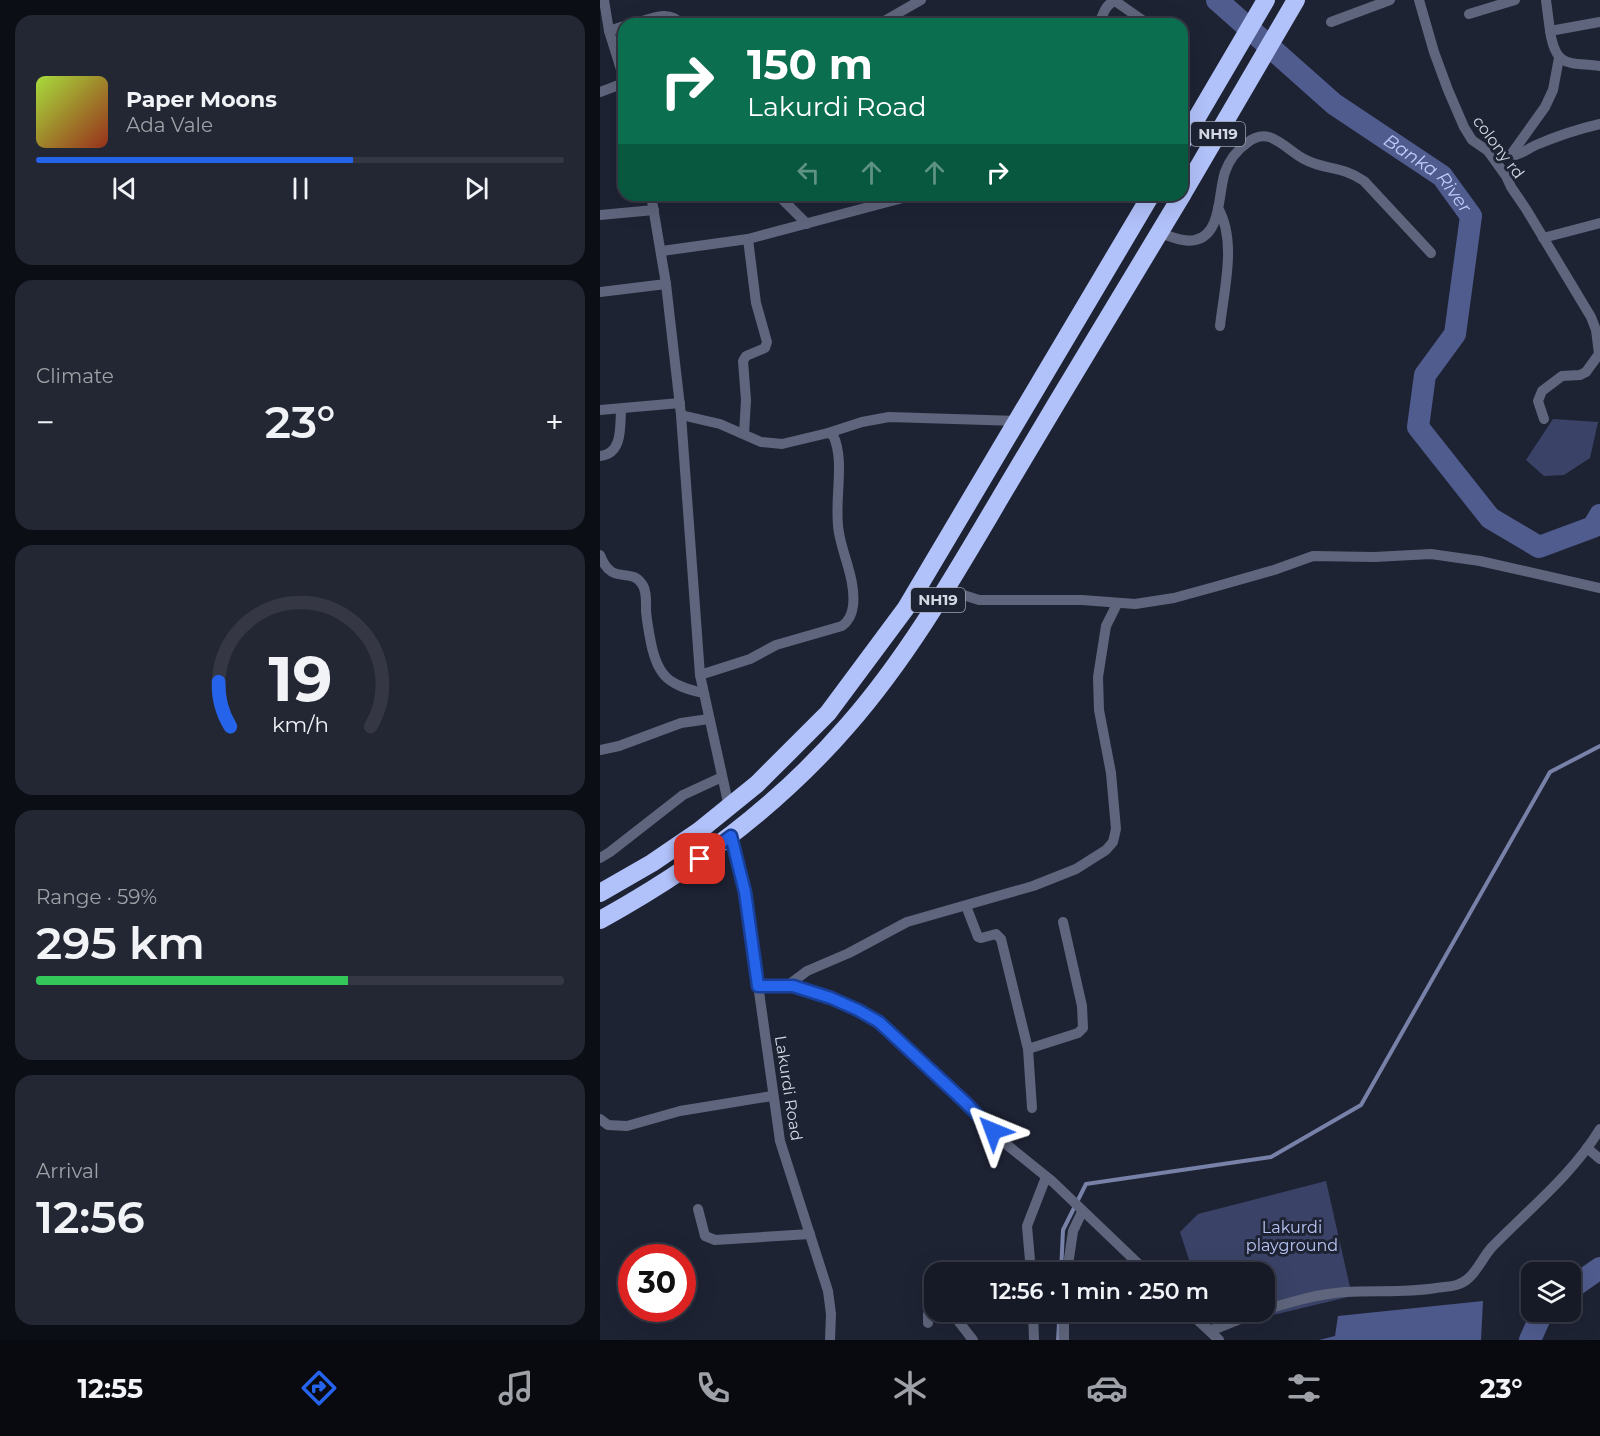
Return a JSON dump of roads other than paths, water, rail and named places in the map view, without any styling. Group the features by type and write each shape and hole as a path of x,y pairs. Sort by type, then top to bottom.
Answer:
{"highway":[{"name":"NH19","path":"1188,133 1266,0"},
{"name":"NH19","path":"1188,185 1296,0"},
{"name":"NH19","path":"600,893 652,863 729,807 757,784 828,713 906,608 1147,201"},
{"name":"NH19","path":"600,920 665,882 731,836 810,765 849,724 894,666 945,589 1178,201"}],"street":[{"path":"604,0 609,31 618,61"},
{"path":"890,18 921,0"},
{"path":"1331,22 1390,0"},
{"name":"colony rd","path":"1419,0 1434,52 1454,107 1472,140 1488,151 1506,176 1598,329 1599,354 1592,367 1580,375 1562,376 1539,395 1538,401 1544,419"},
{"path":"1469,14 1515,0"},
{"path":"1546,0 1553,48 1559,58 1568,64 1600,66"},
{"path":"1101,18 1109,3 1115,1 1139,18"},
{"path":"655,18 671,16 674,18"},
{"path":"1550,31 1600,22"},
{"path":"609,31 618,28"},
{"path":"1510,156 1545,107 1553,90 1559,58"},
{"path":"600,92 618,84"},
{"path":"1488,151 1492,150 1510,156 1518,155 1581,128 1600,124"},
{"path":"1159,233 1185,240 1195,240 1205,236 1212,227 1226,170 1237,151 1257,137 1267,136 1305,160 1351,172 1364,181 1431,253"},
{"path":"652,201 662,251 680,403 700,675 729,807"},
{"path":"784,201 807,224"},
{"path":"662,251 748,239 892,201"},
{"path":"1218,208 1224,218 1229,242 1220,326"},
{"path":"600,215 654,210"},
{"path":"1543,238 1600,223"},
{"path":"744,434 746,400 743,361 746,356 765,348 766,342 756,303 748,239"},
{"path":"600,292 666,284"},
{"path":"600,410 680,403"},
{"path":"600,456 613,452 619,442 621,409"},
{"path":"681,415 720,424 761,442 782,444 869,420 890,417 1018,421"},
{"path":"700,675 750,659 776,645 842,626 849,621 854,606 851,580 838,531 837,458 834,437 828,433"},
{"path":"600,555 608,570 615,575 635,577 642,582 654,659 661,674 684,689 703,693"},
{"path":"945,589 979,600 1082,600 1135,604 1174,598 1274,570 1313,556 1447,555 1600,588"},
{"path":"787,986 807,971 849,953 907,922 1033,886 1076,869 1106,850 1113,842 1116,829 1111,773 1099,710 1098,677 1106,626 1117,604"},
{"path":"600,750 681,723 709,719"},
{"path":"600,858 683,795 722,777"},
{"name":"Lakurdi Road","path":"731,836 745,892 780,1141 828,1291 831,1314 830,1340"},
{"path":"966,906 978,937 996,933 1001,939 1028,1049 1032,1107"},
{"path":"1028,1049 1065,1038 1078,1033 1083,1028 1082,1006 1063,922"},
{"path":"758,986 793,986 831,998 879,1022 966,1103 1006,1144 1062,1191 1135,1262"},
{"path":"600,1119 609,1125 627,1126 680,1111 772,1095"},
{"path":"1275,1307 1309,1297 1345,1292 1416,1292 1459,1284 1476,1270 1489,1251 1519,1219 1554,1188 1600,1129"},
{"path":"1587,1148 1600,1159"},
{"path":"1030,1262 1027,1226 1046,1177"},
{"path":"698,1209 705,1236 715,1240 810,1234"},
{"path":"1068,1262 1073,1231 1080,1210"},
{"path":"959,1322 972,1340"},
{"path":"1033,1322 1034,1340"},
{"path":"1064,1322 1064,1340"},
{"path":"1200,1322 1220,1340"},
{"path":"1210,1331 1232,1322"}],"waterway":[{"name":"Banka River","path":"1217,0 1334,104 1442,176 1471,216 1455,334 1425,375 1418,427 1490,518 1539,547 1593,527 1600,515"},
{"path":"1061,1262 1063,1230 1086,1184 1271,1157 1361,1105 1550,772 1600,746"},
{"name":"Banka River","path":"1581,1281 1600,1268"},
{"name":"Banka River","path":"1530,1340 1538,1322"},
{"path":"1058,1340 1059,1323"}],"park label":[{"name":"Lakurdi playground","path":"1292,1236"}]}
